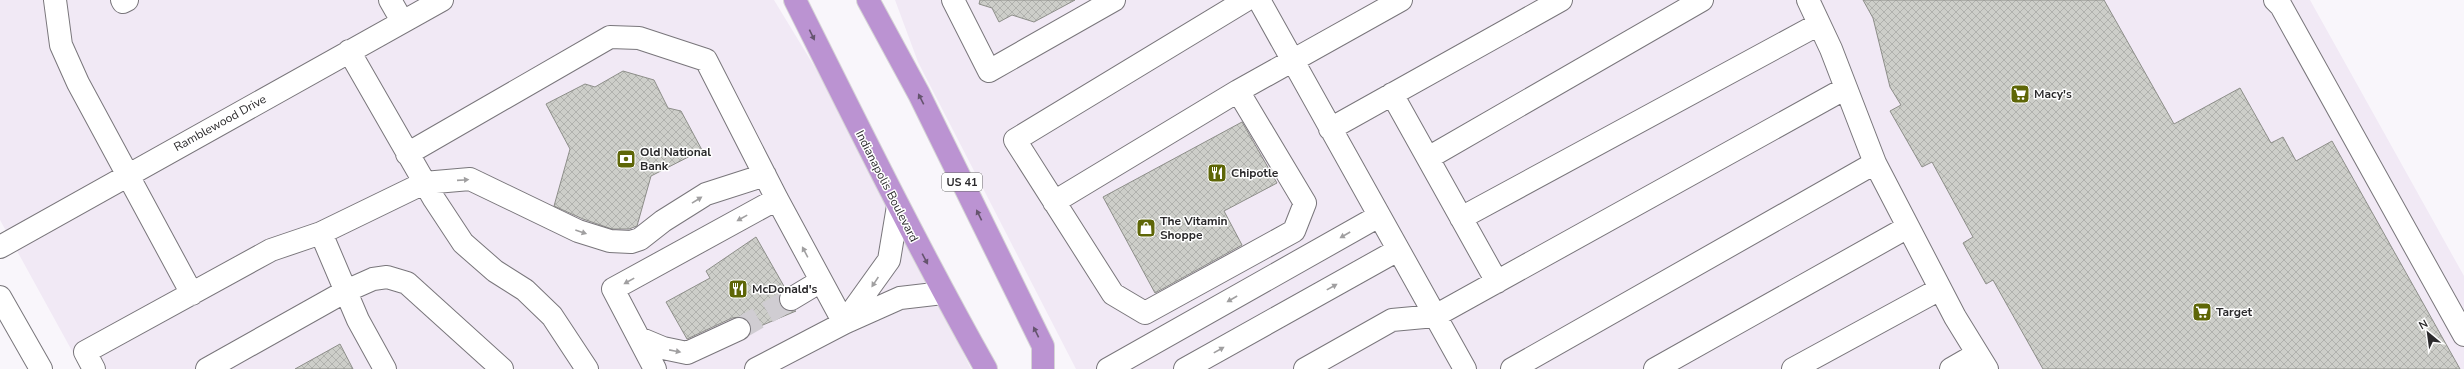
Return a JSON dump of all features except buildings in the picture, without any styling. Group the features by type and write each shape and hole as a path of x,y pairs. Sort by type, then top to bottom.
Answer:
{"highway":[{"name":"Indianapolis Boulevard","path":"795,0 943,293 986,369"},
{"name":"US 41","path":"868,0 919,94 1043,346 1043,369"}],"street":[{"path":"55,0 61,45 78,83 192,294"},
{"path":"122,0 123,2 127,0"},
{"path":"390,0 402,21"},
{"name":"Ramblewood Drive","path":"0,247 128,174 442,0"},
{"path":"953,0 989,71 1114,0"},
{"path":"1238,90 1305,203 1294,231 1145,313 1113,294 1015,140 1246,0"},
{"path":"1258,0 1465,369"},
{"path":"1054,202 1238,90 1401,0"},
{"path":"1330,128 1561,0"},
{"path":"1428,158 1702,0"},
{"path":"1808,0 1876,163 1940,288 1982,361 1950,369"},
{"path":"2275,0 2285,13 2464,335"},
{"path":"1461,218 1819,24"},
{"path":"408,154 610,37 639,38 706,60 776,199 844,323"},
{"path":"349,51 424,183 463,243 495,271 525,290 552,316 587,369"},
{"path":"1305,369 1392,320 1435,316 1846,88"},
{"path":"1392,94 1497,282"},
{"path":"1512,369 1876,163"},
{"path":"94,369 85,352 271,250 321,233 424,183 470,180 578,231 610,241 631,242 640,239 663,221 706,194 765,175"},
{"path":"655,369 613,289 776,199"},
{"path":"844,323 889,260 898,206"},
{"path":"1108,369 1379,216"},
{"path":"1655,369 1908,227"},
{"path":"321,233 358,320 385,369"},
{"path":"1185,369 1398,250"},
{"path":"207,369 346,291 373,279 386,278 407,283 502,369"},
{"path":"791,299 821,281"},
{"path":"1794,369 1940,288"},
{"path":"756,369 844,323 900,298 943,293"},
{"path":"0,297 41,369"},
{"path":"639,338 663,348 687,353 739,329"}],"shaded area":[{"path":"0,0 774,0 873,163 971,369 82,369 0,220"},
{"path":"895,0 2310,0 2464,276 2464,369 1076,369 918,62"}],"tunnel":[{"path":"739,329 791,299"}],"place":[{"name":"Macy's","path":"2020,94"},
{"name":"Old National Bank","path":"626,159"},
{"name":"Chipotle","path":"1217,173"},
{"name":"The Vitamin Shoppe","path":"1146,228"},
{"name":"McDonald's","path":"738,289"},
{"name":"Target","path":"2202,312"}]}
